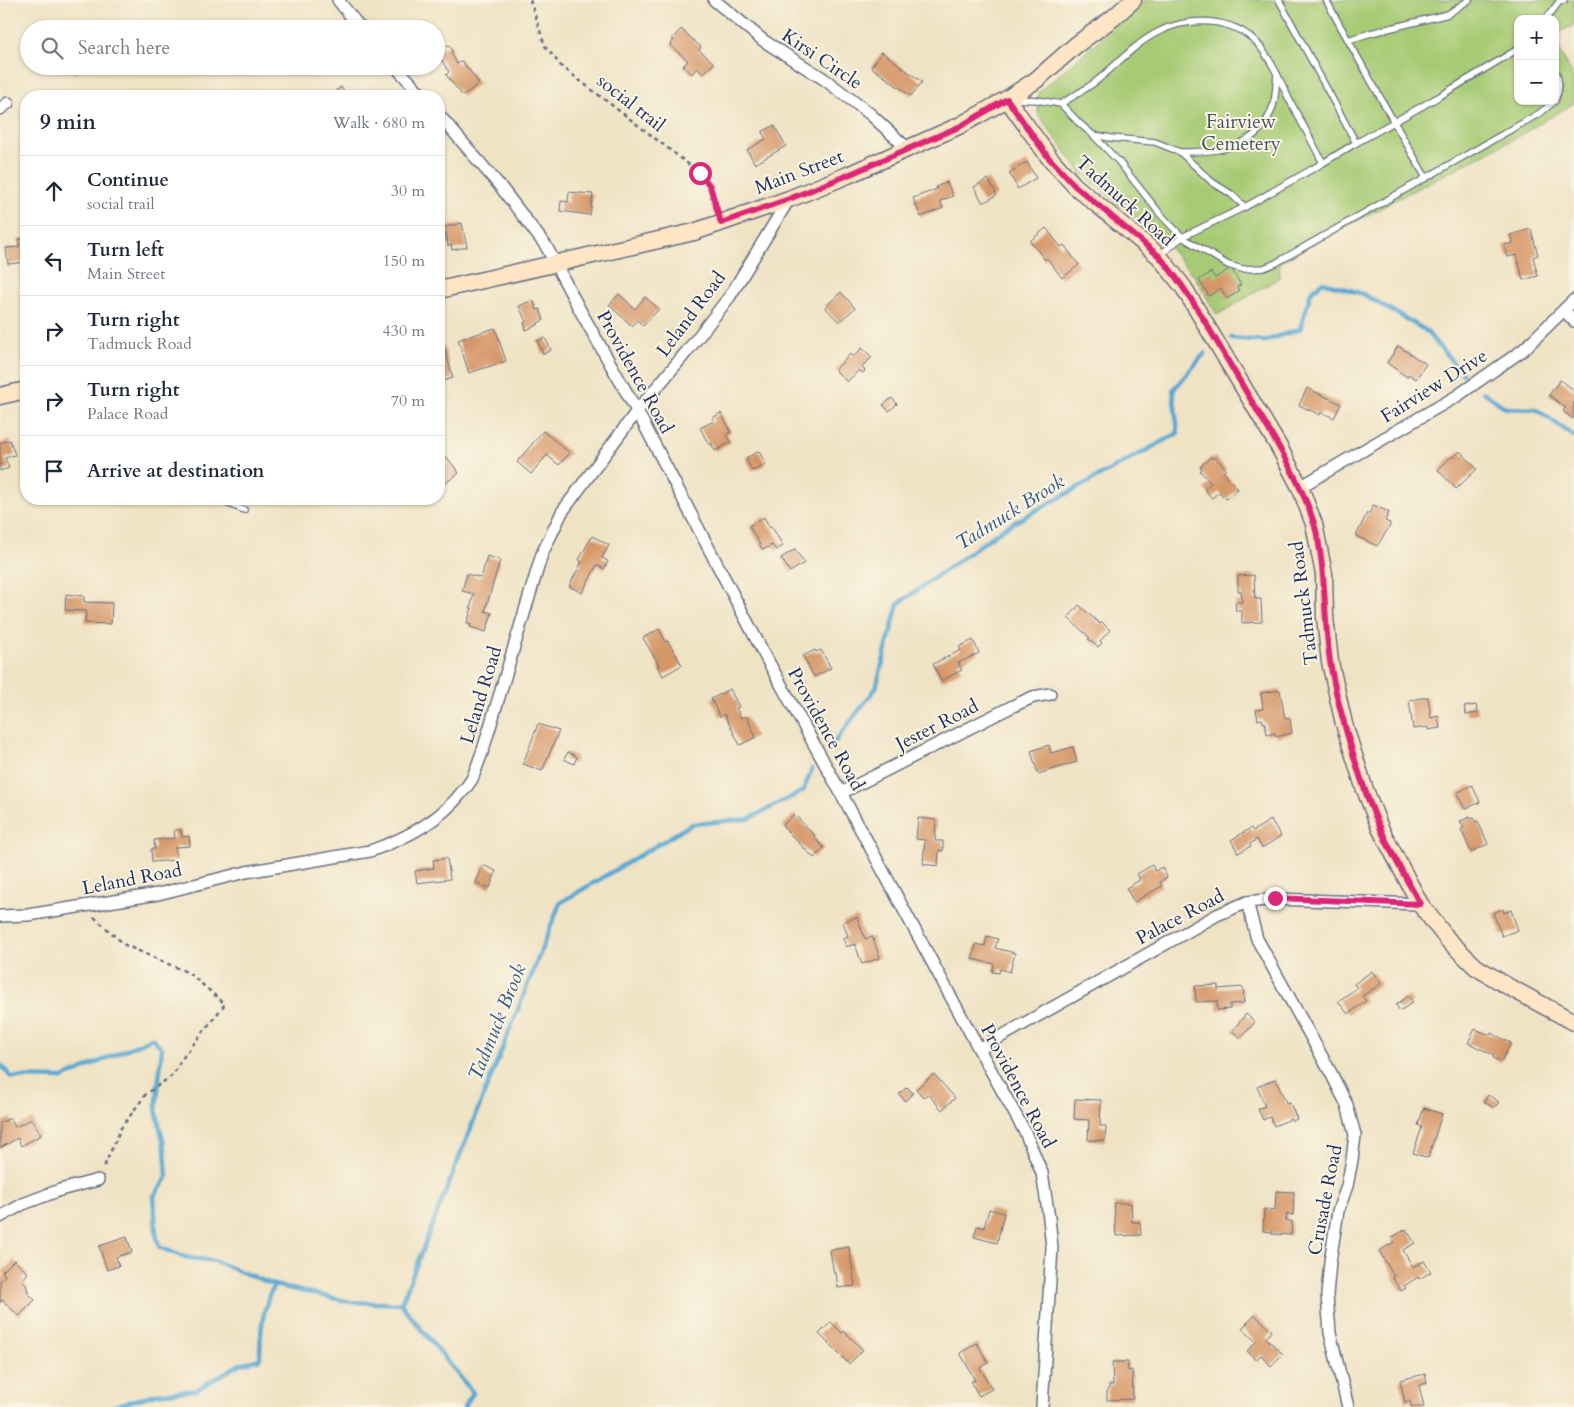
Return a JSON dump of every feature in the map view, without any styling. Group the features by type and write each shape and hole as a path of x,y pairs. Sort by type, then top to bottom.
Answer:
{"street":[{"path":"338,0 355,20"},
{"name":"Kirsi Circle","path":"714,0 764,41 840,90 870,114 908,149"},
{"name":"Main Street","path":"445,289 555,262 694,232 789,199 848,175 961,126 1007,99 1036,80 1076,44 1133,0"},
{"path":"403,75 417,90"},
{"name":"Tadmuck Road","path":"1007,99 1048,157 1075,186 1159,256 1184,288 1279,447 1300,487 1314,524 1322,566 1330,662 1344,724 1364,787 1380,828 1420,904 1448,940 1476,967 1574,1022"},
{"name":"Providence Road","path":"445,122 500,186 546,246 638,410 763,652 1025,1132 1042,1173 1052,1248 1042,1407"},
{"name":"Leland Road","path":"0,916 28,915 158,894 246,872 370,851 389,845 417,831 437,818 455,802 471,780 483,750 542,554 558,520 580,486 638,410 730,296 789,199"},
{"name":"Fairview Drive","path":"1300,487 1457,396 1522,350 1574,300"},
{"path":"1564,310 1574,321"},
{"path":"0,396 20,391"},
{"name":"Jester Road","path":"841,792 1013,706 1050,694"},
{"name":"Palace Road","path":"979,1049 1217,915 1247,902 1275,898 1420,904"},
{"name":"Crusade Road","path":"1247,902 1257,939 1347,1105 1355,1135 1349,1177 1338,1211 1327,1295 1330,1333 1348,1407"},
{"path":"0,1217 23,1204 50,1193 98,1180"}],"lane":[{"path":"1279,0 1356,143"},
{"path":"1326,0 1426,178"},
{"path":"1348,40 1448,14 1469,0"},
{"path":"1552,0 1562,1"},
{"path":"1550,15 1562,1"},
{"path":"1061,104 1097,81 1134,49 1158,32 1181,22 1223,24 1239,29 1256,42 1266,55 1323,162"},
{"path":"1159,256 1182,237 1245,207 1514,51"},
{"path":"1180,152 1221,150 1239,144 1253,136 1265,122 1273,105 1277,74"},
{"path":"1007,99 1037,100 1061,104 1119,162 1161,215 1182,237 1228,265 1242,269 1264,268 1308,245 1540,114 1550,105"},
{"path":"1093,134 1111,138 1155,142 1180,152 1212,182 1245,207"},
{"path":"231,505 244,510"}],"path":[{"name":"social trail","path":"530,0 546,46 560,66 700,173 710,186 721,223"},
{"path":"82,906 125,945 189,974 225,1004 182,1060 173,1075 146,1094 121,1128 98,1180"}],"green space":[{"name":"Fairview Cemetery","path":"1145,0 1574,0 1574,25 1559,32 1559,15 1514,15 1514,105 1559,105 1559,50 1574,78 1574,103 1514,139 1280,262 1279,278 1217,315 1195,277 1168,246 1081,173 1038,114 1039,92"}],"building":[{"path":"681,29 701,47 699,50 714,63 703,74 697,68 692,74 683,66 688,61 670,45 674,40 672,39"},
{"path":"449,45 457,64 462,61 479,83 463,96 446,75 449,72 445,66 445,47"},
{"path":"882,52 922,82 911,96 871,67"},
{"path":"774,125 786,146 755,164 747,150 766,139 762,132"},
{"path":"1027,162 1036,178 1018,189 1009,173"},
{"path":"988,179 997,195 983,203 974,187"},
{"path":"947,182 953,196 940,201 943,208 921,217 913,198 937,189 936,187"},
{"path":"569,192 593,194 590,215 560,211 561,201 568,202"},
{"path":"462,223 467,247 452,250 451,245 448,246 445,227"},
{"path":"1046,228 1061,247 1064,245 1079,265 1062,278 1047,258 1045,260 1030,241"},
{"path":"1531,229 1538,255 1533,257 1538,276 1523,280 1517,255 1507,257 1504,245 1513,243 1510,235"},
{"path":"19,239 20,263 8,264 6,248 19,247"},
{"path":"1231,268 1241,285 1237,287 1239,291 1227,299 1221,288 1209,296 1199,280 1211,272 1215,278"},
{"path":"841,292 855,308 839,322 825,307"},
{"path":"619,294 635,309 645,297 659,309 643,326 637,320 632,326 609,305"},
{"path":"533,300 537,310 540,309 544,320 526,330 524,323 526,322 519,306"},
{"path":"495,328 506,361 469,373 458,340"},
{"path":"545,338 551,350 543,354 537,341"},
{"path":"1398,346 1426,364 1416,379 1408,374 1407,377 1387,363"},
{"path":"862,348 872,357 862,367 865,371 862,373 859,370 847,382 835,370 850,354 853,357"},
{"path":"445,350 453,378 445,380"},
{"path":"1560,380 1574,390 1573,419 1563,411 1566,408 1549,395"},
{"path":"1307,388 1341,404 1334,418 1321,412 1320,415 1299,405"},
{"path":"892,398 897,404 889,411 883,405"},
{"path":"721,413 731,432 727,434 731,442 715,451 711,443 709,445 700,428 714,421 712,418"},
{"path":"543,431 570,453 559,465 547,455 531,474 517,462"},
{"path":"10,440 15,455 5,458 9,468 0,471 0,443"},
{"path":"759,451 766,465 752,471 746,458"},
{"path":"1460,451 1477,469 1456,489 1438,470"},
{"path":"445,457 459,473 445,484"},
{"path":"1211,457 1214,459 1215,457 1226,469 1223,472 1238,489 1226,499 1219,492 1212,498 1204,489 1211,483 1200,471 1202,469 1200,467"},
{"path":"1373,505 1389,512 1385,521 1390,523 1390,526 1377,546 1356,536"},
{"path":"764,517 783,546 776,550 772,545 763,550 749,526"},
{"path":"592,536 609,545 602,558 608,561 604,569 597,565 582,593 569,586 582,562 579,560"},
{"path":"795,549 804,563 790,572 781,558"},
{"path":"487,556 500,560 485,611 492,613 486,632 470,627 471,624 467,623 474,594 462,591 467,574 481,578"},
{"path":"1254,575 1255,599 1261,599 1262,622 1242,623 1242,611 1236,611 1235,602 1242,602 1241,591 1238,591 1238,576"},
{"path":"66,594 84,596 84,602 112,603 111,624 85,623 86,611 65,610"},
{"path":"1079,605 1100,624 1102,622 1110,630 1100,641 1102,643 1098,647 1068,618"},
{"path":"659,629 682,665 663,676 657,666 659,665 643,638"},
{"path":"973,640 979,653 958,663 962,670 941,681 933,664 961,650 959,647"},
{"path":"815,650 816,652 821,650 831,668 814,677 803,656"},
{"path":"730,689 739,707 736,708 741,718 746,716 756,737 740,745 724,714 720,717 711,699"},
{"path":"1280,690 1285,719 1290,718 1292,733 1276,737 1275,733 1267,735 1265,722 1263,723 1262,719 1258,720 1256,710 1263,709 1261,693"},
{"path":"1428,697 1431,718 1438,716 1440,728 1428,730 1428,727 1413,729 1409,700"},
{"path":"1476,705 1478,713 1466,715 1464,707"},
{"path":"538,724 559,731 542,771 523,764"},
{"path":"1049,745 1051,753 1073,747 1077,762 1038,774 1031,751"},
{"path":"568,752 577,757 574,764 564,759"},
{"path":"1472,785 1480,802 1465,809 1457,793"},
{"path":"794,814 824,848 814,858 782,826"},
{"path":"1470,817 1471,819 1474,818 1476,822 1478,821 1488,844 1471,852 1461,829 1464,828 1460,821"},
{"path":"918,818 936,820 935,841 943,841 943,851 939,850 938,866 923,864 925,840 916,839"},
{"path":"1271,820 1281,836 1262,848 1257,839 1250,844 1251,846 1238,853 1231,840 1251,828 1253,831"},
{"path":"174,830 181,830 182,837 189,836 190,846 175,847 177,860 152,862 151,849 155,849 154,840 175,838"},
{"path":"447,858 450,879 417,883 415,871 434,868 433,860"},
{"path":"483,865 496,871 490,888 476,883"},
{"path":"1152,865 1155,871 1162,867 1167,877 1160,882 1162,886 1134,902 1126,888 1140,880 1137,874"},
{"path":"1503,909 1504,913 1511,910 1518,930 1502,936 1493,913"},
{"path":"857,917 865,939 872,936 880,958 862,964 855,944 846,947 843,938 848,936 843,922"},
{"path":"987,936 998,939 995,948 1015,953 1010,972 1000,969 999,973 992,972 994,964 972,959 976,944 985,946"},
{"path":"1372,971 1381,984 1362,996 1366,1001 1348,1014 1338,1001 1357,988 1354,984"},
{"path":"1218,985 1218,989 1243,987 1244,1003 1230,1004 1230,1009 1217,1010 1217,1001 1196,1002 1195,986"},
{"path":"1408,996 1413,1002 1400,1011 1396,1005"},
{"path":"1246,1014 1255,1022 1241,1038 1232,1031"},
{"path":"1475,1029 1490,1035 1491,1033 1511,1043 1501,1062 1493,1058 1494,1055 1468,1043"},
{"path":"934,1074 955,1098 942,1110 928,1094 923,1097 916,1089"},
{"path":"1275,1079 1287,1104 1290,1103 1297,1119 1292,1121 1291,1119 1274,1126 1270,1117 1263,1120 1258,1109 1265,1106 1257,1087"},
{"path":"907,1087 913,1093 905,1101 899,1094"},
{"path":"1488,1095 1499,1102 1494,1108 1484,1102"},
{"path":"1075,1099 1101,1100 1100,1126 1106,1126 1105,1141 1088,1140 1089,1120 1074,1119"},
{"path":"1424,1108 1442,1114 1428,1158 1413,1153 1422,1127 1418,1125"},
{"path":"10,1118 15,1127 32,1119 41,1135 21,1146 18,1138 0,1148 0,1123"},
{"path":"1276,1191 1294,1192 1293,1215 1287,1214 1286,1221 1292,1221 1291,1235 1272,1234 1272,1232 1263,1231 1264,1209 1275,1210"},
{"path":"1114,1203 1131,1203 1132,1222 1140,1222 1141,1235 1116,1236"},
{"path":"989,1209 1004,1213 997,1243 974,1237 977,1226 984,1228"},
{"path":"1406,1229 1415,1243 1403,1250 1413,1267 1424,1261 1431,1272 1419,1279 1418,1277 1404,1286 1406,1288 1401,1291 1379,1251 1394,1242 1391,1238"},
{"path":"127,1237 132,1252 116,1257 119,1266 107,1270 99,1246"},
{"path":"849,1247 855,1286 838,1288 830,1250"},
{"path":"14,1260 28,1273 22,1280 26,1284 28,1293 35,1300 19,1316 2,1300 0,1303 0,1281 5,1275 2,1272"},
{"path":"1255,1315 1272,1331 1266,1338 1283,1354 1271,1366 1261,1355 1256,1360 1247,1351 1256,1342 1242,1328"},
{"path":"831,1322 842,1333 844,1331 863,1350 849,1364 819,1334"},
{"path":"977,1343 988,1363 980,1368 992,1389 979,1396 971,1382 975,1380 960,1353"},
{"path":"1112,1362 1128,1362 1128,1371 1132,1370 1133,1399 1107,1400 1109,1385 1113,1385"},
{"path":"1425,1374 1427,1383 1419,1385 1424,1407 1412,1407 1410,1401 1405,1403 1400,1380"}],"waterway":[{"name":"Tadmuck Brook","path":"1231,338 1265,341 1300,329 1311,292 1323,282 1363,294 1425,330 1463,374"},
{"name":"Tadmuck Brook","path":"830,748 876,688 898,604 1004,528 1178,433 1173,390 1205,353"},
{"name":"Tadmuck Brook","path":"1483,392 1506,408 1536,409 1574,436"},
{"name":"Tadmuck Brook","path":"464,1407 473,1393 401,1304 560,903 692,824 748,819 803,791 812,769"},
{"path":"0,1064 11,1077 63,1078 152,1038 162,1048 156,1110 165,1149 167,1178 154,1196 156,1233 159,1247 184,1257 214,1261 274,1285"},
{"path":"111,1407 156,1394 196,1390 240,1364 260,1359 262,1321 274,1285 351,1302 401,1304"}],"route":[{"path":"700,173 710,186 721,223 789,199 848,175 961,126 1007,99 1048,157 1075,186 1159,256 1168,267 1184,288 1279,447 1300,487 1314,524 1324,574 1325,617 1330,662 1344,724 1364,787 1380,828 1420,904 1275,898"}]}
